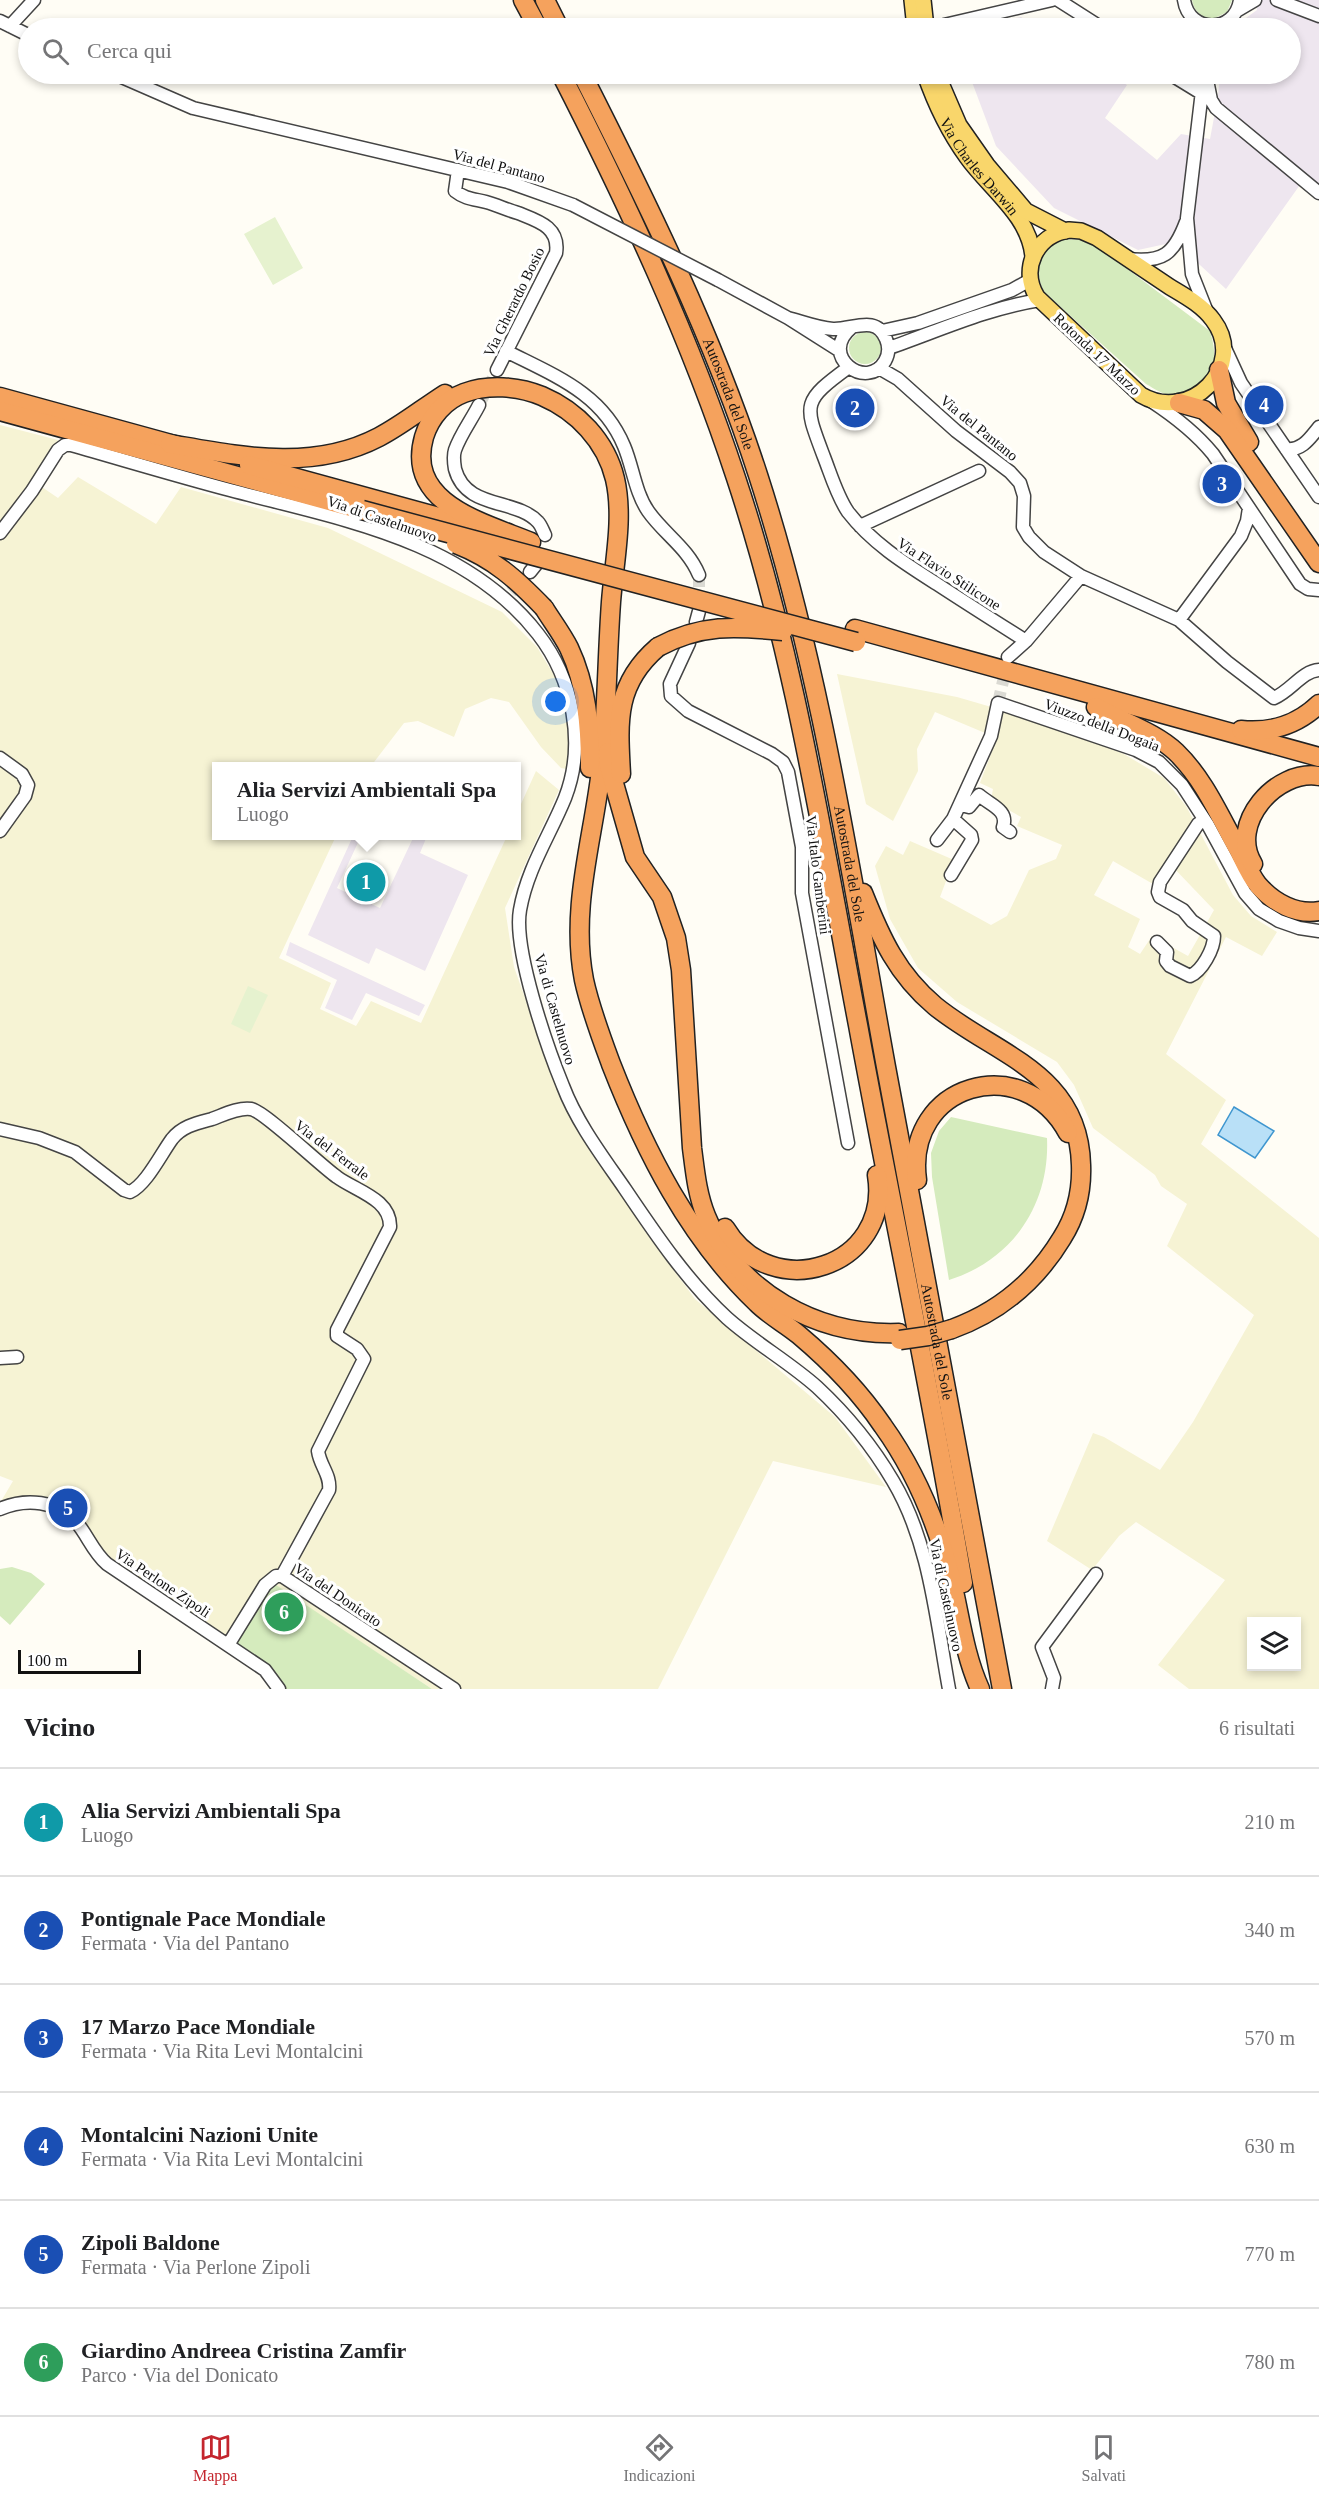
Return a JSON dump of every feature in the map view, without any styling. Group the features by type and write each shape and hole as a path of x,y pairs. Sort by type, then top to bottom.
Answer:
{"highway":[{"path":"524,0 533,18"},
{"path":"544,0 554,18"},
{"name":"Autostrada del Sole","path":"566,84 628,207 696,363 737,480 768,587 801,725 954,1530 980,1689"},
{"name":"Autostrada del Sole","path":"587,84 664,241 713,351 757,472 789,577 808,656 848,855 1002,1689"},
{"path":"1219,370 1221,388 1229,410 1319,557"},
{"path":"162,448 259,458 289,459 333,454 369,442 449,392 486,383 517,385 552,396 577,412 597,432 618,474 622,506 608,742 609,765 635,857 662,897 676,938 681,970 692,1148 697,1184 706,1217 729,1255 759,1287 776,1301 823,1324 860,1332 899,1336"},
{"path":"980,1689 971,1669 944,1552 930,1511 910,1469 884,1427 853,1387 821,1354 760,1306 695,1232 659,1170 624,1097 601,1037 584,979 579,934 581,880 600,771 617,536 616,484 609,461 594,434 565,409 534,393 497,387 465,392 449,400 438,411 424,437 421,454 428,483 442,501 456,512 538,538 855,636 1096,707 1319,768"},
{"path":"0,397 362,510 1319,757"},
{"path":"1179,403 1204,410 1227,430 1319,557"},
{"path":"0,411 538,538"},
{"path":"362,510 481,554 514,577 544,608 569,647 582,682 589,721 589,836"},
{"path":"625,820 620,756 622,705 634,671 658,647 688,633 739,626 855,636"},
{"path":"1179,720 1239,729 1266,730 1289,725 1319,704"},
{"path":"1096,707 1150,734 1175,751 1209,796 1257,884 1270,897 1290,909 1309,913 1319,911"},
{"path":"1319,776 1298,776 1280,784 1262,799 1251,817 1247,840 1250,859 1273,888 1293,901 1310,905 1319,904"},
{"path":"742,1288 784,1314 821,1331 866,1340 968,1324 1002,1305 1028,1282 1054,1252 1065,1233 1078,1200 1081,1148 1076,1130 1064,1104 1045,1080 1024,1063 965,1028 935,1006 908,980 882,942 848,855"},
{"path":"920,1244 927,1234 917,1186 916,1155 924,1130 934,1113 956,1094 984,1085 1017,1088 1033,1094 1048,1105 1062,1121 1071,1139 1075,1171 1069,1207 1049,1245 1014,1285 951,1325"},
{"path":"692,1148 714,1209 731,1238 750,1256 767,1266 800,1271 829,1264 845,1256 866,1232 876,1209 879,1189 872,1144 878,1133"}],"main road":[{"path":"912,0 914,18"},
{"path":"923,0 925,18"},
{"name":"Via Charles Darwin","path":"929,84 938,106 963,151 1026,231 1033,257"},
{"name":"Via Charles Darwin","path":"941,84 959,125 987,165 1026,211 1065,231"},
{"path":"1030,280 1033,257 1048,238 1065,231 1081,231 1092,235 1207,313 1216,323 1222,342 1219,370 1204,391 1194,398 1179,403"},
{"name":"Rotonda 17 Marzo","path":"1030,280 1040,300 1130,386 1147,399 1164,403 1179,403"}],"street":[{"path":"5,24 33,0"},
{"path":"977,18 1052,0"},
{"path":"1058,0 1086,18"},
{"path":"1239,5 1255,0"},
{"path":"1277,0 1319,16"},
{"path":"1183,2 1193,18"},
{"name":"Via del Pantano","path":"138,84 193,108 508,182 573,205 788,318 840,351 849,367 864,373 879,368 898,379 956,431 1010,472 1020,483 1024,496 1023,527 1029,537 1044,552 1081,576 1179,620 1227,662 1274,698 1295,685 1307,673 1319,670"},
{"path":"1187,84 1201,93"},
{"path":"1203,84 1187,218 1192,274 1207,313"},
{"path":"1207,84 1211,100 1216,108 1319,193"},
{"name":"Via Gherardo Bosio","path":"458,170 455,191 462,197 485,202 541,222 550,228 557,246 556,254 497,370"},
{"path":"1128,259 1151,260 1165,255 1176,244 1187,218"},
{"name":"Via del Pantano","path":"788,318 831,329 868,324 882,331 927,320 1012,290 1030,280"},
{"path":"889,348 1017,303 1040,300"},
{"path":"840,351 842,338 851,328"},
{"path":"879,368 887,357 889,348 882,331"},
{"path":"1222,342 1241,383 1319,497"},
{"path":"506,351 569,383 595,402 617,429 648,511 693,561 699,575"},
{"name":"Via Flavio Stilicone","path":"849,367 813,397 809,409 809,418 838,495 860,526 894,556 1026,641"},
{"path":"1147,399 1175,417 1199,438 1302,586 1319,590"},
{"path":"479,405 455,451 454,464 457,477 463,486 477,496 529,516 539,523 538,538"},
{"path":"1286,449 1290,450 1303,445 1319,427"},
{"name":"Via di Castelnuovo","path":"0,533 32,491 58,450 65,445 71,445 225,489 353,522 443,556 507,595 538,635 560,669 571,702 576,738 571,777 565,797 529,877 519,914 522,950 530,985 564,1089 595,1145 690,1280 729,1320 830,1400 858,1431 894,1482 920,1539 949,1689"},
{"path":"860,526 979,471"},
{"path":"1179,620 1240,536 1247,521 1249,508"},
{"path":"1240,536 1253,533 1267,535"},
{"path":"1008,657 1026,641 1081,576"},
{"name":"Via Italo Gamberini","path":"689,643 670,684 671,696 688,711 772,754 783,762 788,772 802,847 802,893 848,1143"},
{"name":"Viuzzo della Dogaia","path":"961,805 991,736 998,703 1150,756 1176,778 1204,820 1245,893 1259,909 1279,921 1299,928 1319,931"},
{"path":"0,758 22,774 28,785 25,796 0,831"},
{"path":"937,840 961,805 969,807 979,795 1003,812 1006,821 1003,827 1010,831"},
{"path":"951,875 972,840 971,835 953,819"},
{"path":"1157,942 1167,952 1166,961 1170,966 1190,976 1198,971 1214,942 1214,936 1192,921 1184,910 1160,897 1158,892 1160,882 1198,824 1204,820"},
{"name":"Via del Ferrale","path":"0,1129 39,1138 75,1152 124,1190 130,1192 142,1182 162,1152 181,1130 240,1110 251,1109 267,1119 337,1178 380,1202 387,1210 391,1218 390,1227 337,1330 337,1336 357,1349 364,1359 318,1451 319,1461 330,1482 329,1490 282,1576"},
{"path":"0,1358 17,1357"},
{"name":"Via Perlone Zipoli","path":"0,1509 17,1503 32,1502 50,1505 64,1512 76,1521 94,1551 107,1564 268,1672 279,1689"},
{"path":"1052,1689 1054,1678 1042,1647 1096,1574"},
{"name":"Via del Donicato","path":"228,1645 265,1585 276,1576 282,1576 454,1689"}],"shaded area":[{"path":"1255,0 1319,0 1319,184 1307,175 1226,289 1175,242 1138,250 1054,208 996,146 973,84 1125,84 1127,85 1105,118 1157,160 1181,134 1210,139 1219,84 1301,84 1301,18 1246,18 1257,10"},
{"path":"0,425 58,440 36,483 58,498 78,477 156,524 181,487 328,528 502,612 537,647 560,685 571,741 567,769 561,768 541,747 509,702 491,698 465,709 454,737 418,721 404,723 374,762 212,762 212,840 334,840 279,958 331,983 320,1009 356,1026 371,1001 421,1023 505,840 521,840 521,804 536,771 559,790 505,908 514,967 561,1100 644,1230 695,1299 835,1417 886,1487 773,1461 658,1689 432,1689 273,1584 233,1640 103,1554 81,1514 52,1500 24,1496 0,1503 13,1481 0,1476"},
{"path":"837,674 957,697 1036,720 1124,754 1164,778 1186,806 1233,895 1251,916 1277,932 1262,956 1226,937 1166,1054 1226,1100 1201,1144 1319,1238 1319,1689 1189,1689 1158,1665 1225,1580 1136,1522 1119,1536 1092,1570 1047,1541 1093,1433 1104,1437 1160,1470 1193,1422 1254,1315 1167,1246 1187,1204 1161,1186 1155,1175 1093,1128 1074,1085 1057,1062 957,1002 918,968 890,919 875,866 886,846 903,855 910,841 954,860 940,897 991,925 1007,916 1029,870 1056,859 1062,845 1017,826 1021,817 991,800 993,789 980,783 997,738 935,712 917,749 918,771 893,821 866,804","holes":["1113,861 1153,884 1170,864 1214,910 1188,956 1152,936 1140,954 1128,947 1140,919 1094,895"]},
{"path":"351,840 359,840 337,888 380,908 412,840 425,840 420,853 468,875 425,971 376,948 369,964 308,935"},
{"path":"290,942 425,1005 419,1016 366,993 352,1020 325,1008 337,980 286,955"}],"green space":[{"path":"1192,0 1232,0 1227,12 1215,18 1205,17 1194,7"},
{"path":"275,217 303,268 273,285 244,234"},
{"path":"1065,239 1082,240 1102,250 1210,331 1214,358 1206,380 1179,396 1157,390 1146,384 1044,292 1039,275 1040,260 1049,248"},
{"path":"865,332 876,337 881,348 876,359 865,364 854,359 849,348 854,337"},
{"path":"248,986 268,995 250,1033 231,1024"},
{"path":"951,1117 1047,1138 1042,1185 1034,1207 1023,1226 1009,1244 992,1259 972,1271 949,1280 932,1177 931,1153 939,1131"},
{"path":"12,1567 31,1573 45,1584 10,1625 0,1616 0,1569"},
{"path":"273,1583 432,1689 284,1689 266,1664 233,1640"}],"water":[{"path":"1234,1107 1274,1131 1255,1158 1218,1135"}],"tunnel":[{"path":"479,405 497,370"},
{"path":"511,592 530,572"},
{"path":"699,575 699,607"},
{"path":"998,703 1007,664"}],"place":[{"name":"Montalcini Nazioni Unite","path":"1264,405"},
{"name":"Pontignale Pace Mondiale","path":"855,408"},
{"name":"17 Marzo Pace Mondiale","path":"1222,484"},
{"name":"Alia Servizi Ambientali Spa","path":"366,882"},
{"name":"Zipoli Baldone","path":"68,1508"},
{"name":"Giardino Andreea Cristina Zamfir","path":"284,1612"}]}
